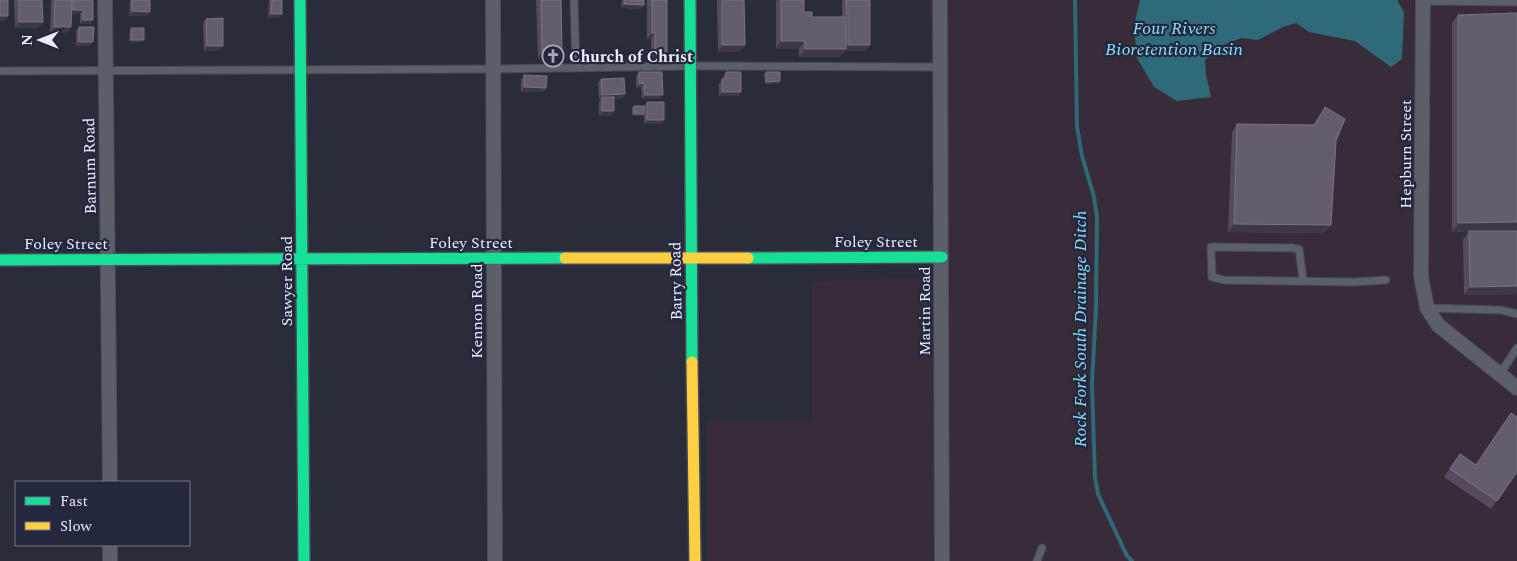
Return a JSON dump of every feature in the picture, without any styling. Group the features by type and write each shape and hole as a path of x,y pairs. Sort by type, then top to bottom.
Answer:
{"street":[{"name":"Barnum Road","path":"106,0 110,481"},
{"name":"Sawyer Road","path":"300,0 304,561"},
{"name":"Kennon Road","path":"493,0 495,561"},
{"name":"Barry Road","path":"690,0 690,257 696,561"},
{"name":"Martin Road","path":"940,0 942,561"},
{"name":"Hepburn Street","path":"1424,1 1421,276 1427,308"},
{"name":"Foley Street","path":"0,260 942,257"},
{"path":"1427,308 1438,325 1517,388"},
{"path":"110,546 110,561"}],"lane":[{"path":"574,0 576,68"},
{"path":"1424,1 1517,2"},
{"path":"0,71 493,69 691,66 940,67"},
{"path":"1303,280 1299,249 1211,247 1212,277 1224,280 1354,282 1386,280"},
{"path":"1427,308 1502,310 1517,314"},
{"path":"1500,374 1517,348"},
{"path":"1038,561 1042,548"}],"shaded area":[{"path":"929,0 1517,0 1517,561 707,561 707,420 812,420 812,281 935,278 933,71"}],"water":[{"name":"Four Rivers Bioretention Basin","path":"1140,0 1397,0 1404,12 1402,59 1391,67 1355,41 1309,32 1296,23 1283,27 1258,40 1242,38 1220,46 1205,60 1211,97 1177,101 1154,87 1137,58 1134,26"}],"building":[{"path":"0,0 8,0 8,16 0,16"},
{"path":"19,0 42,0 43,22 19,22"},
{"path":"55,0 72,0 71,27 54,27"},
{"path":"73,0 93,0 93,20 83,20 83,10 73,10"},
{"path":"132,0 150,0 150,12 132,11"},
{"path":"272,0 282,0 282,14 271,14"},
{"path":"541,0 561,0 562,51 542,52"},
{"path":"625,0 644,0 644,5 624,4"},
{"path":"652,0 667,0 667,52 655,52 655,33 652,33"},
{"path":"722,0 744,0 745,45 722,45"},
{"path":"781,0 804,0 804,12 812,12 812,17 846,17 846,49 805,49 805,41 781,41"},
{"path":"846,0 870,0 870,45 848,45"},
{"path":"1517,13 1517,222 1458,223 1458,15"},
{"path":"223,18 223,46 207,46 206,19"},
{"path":"79,27 94,27 93,42 79,42"},
{"path":"131,28 144,28 144,40 131,40"},
{"path":"639,72 662,72 663,95 645,95 644,83 639,84"},
{"path":"726,72 741,72 741,92 722,92 722,79 726,79"},
{"path":"766,72 780,72 780,81 766,82"},
{"path":"524,75 547,76 546,88 524,87"},
{"path":"624,78 625,94 602,95 601,79"},
{"path":"602,97 614,97 614,111 602,111"},
{"path":"647,102 664,102 664,120 647,120"},
{"path":"634,106 644,106 644,114 634,114"},
{"path":"1325,107 1345,119 1336,141 1331,225 1234,224 1237,124 1315,125"},
{"path":"1469,231 1517,231 1517,286 1470,287"},
{"path":"1511,413 1517,417 1517,472 1497,501 1450,469 1460,454 1476,465"}],"waterway":[{"name":"Rock Fork South Drainage Ditch","path":"1075,0 1077,127 1097,217 1096,307 1092,384 1095,478 1098,494 1127,556 1132,561"}],"traffic: fast":[{"path":"300,0 304,561"},
{"path":"690,0 692,362"},
{"path":"748,258 942,257"},
{"path":"0,260 565,258"}],"traffic: slow":[{"path":"565,258 748,258"},
{"path":"692,362 695,561"}],"place":[{"name":"Church of Christ","path":"553,56"}]}
